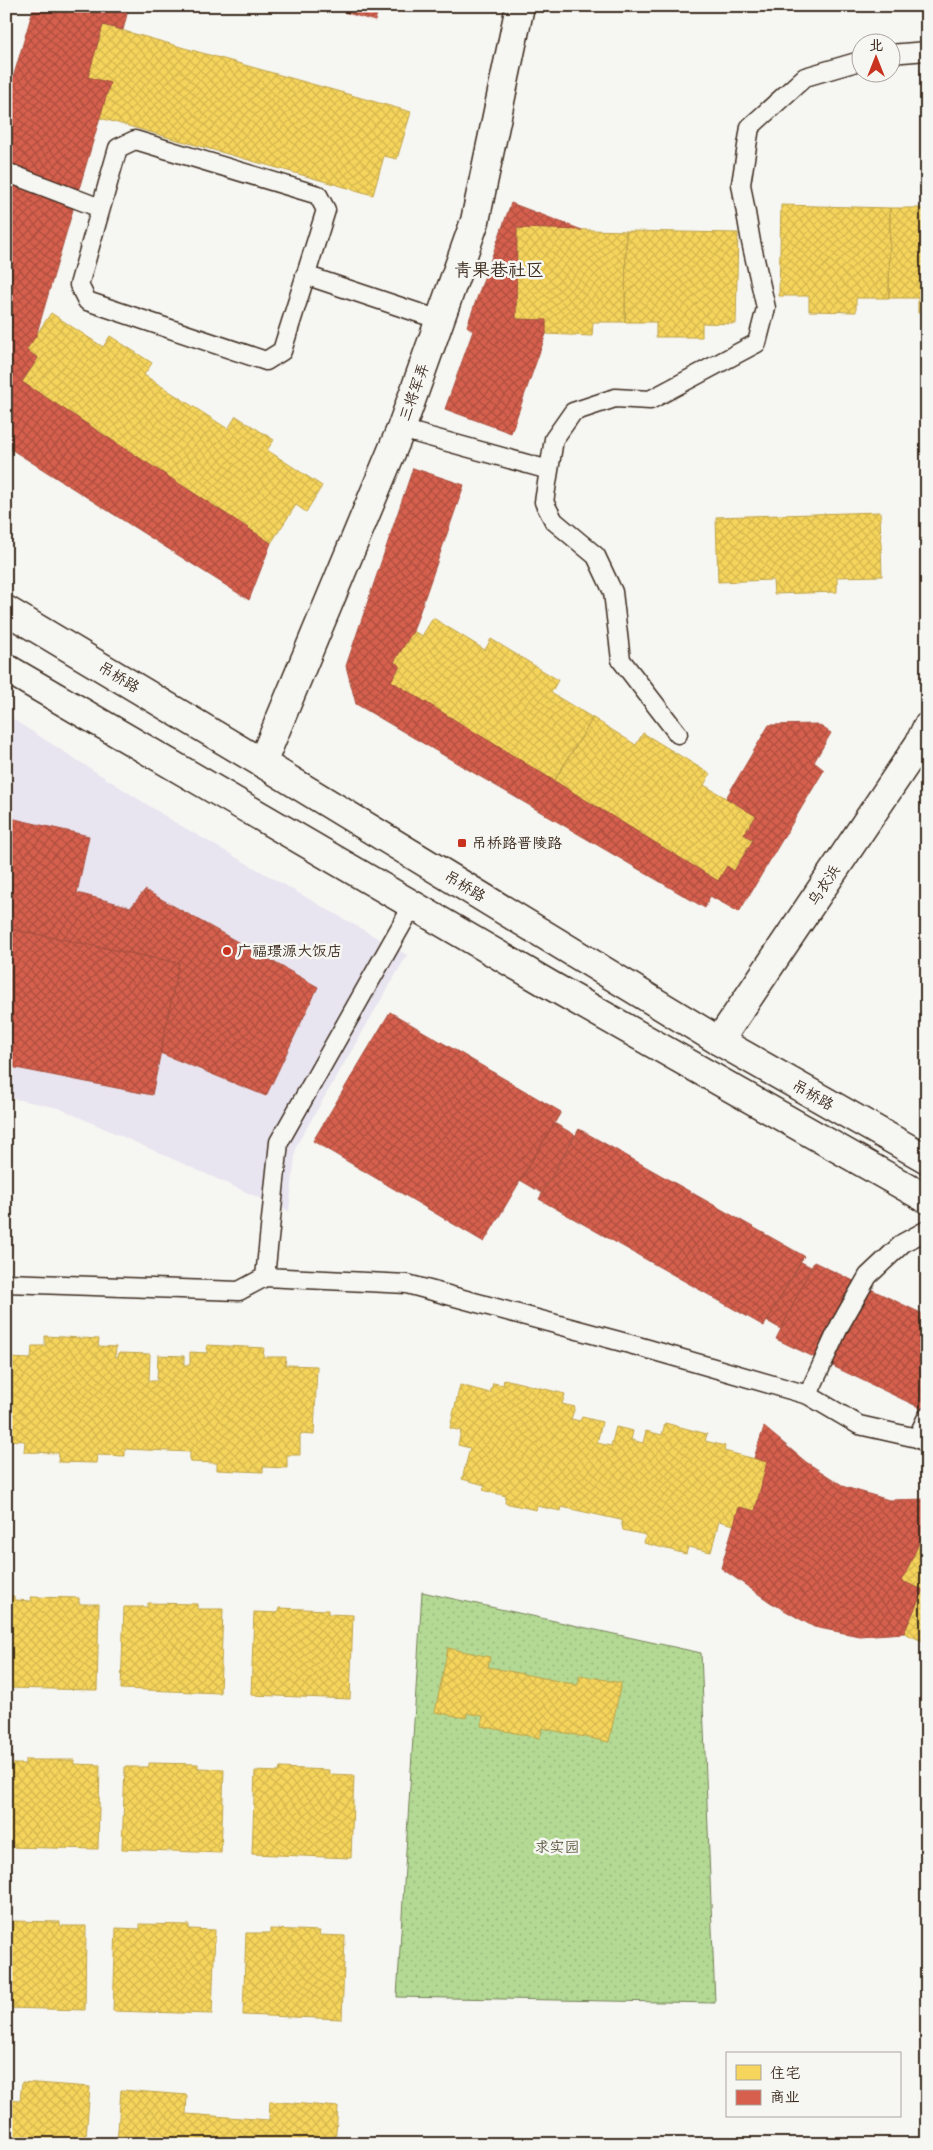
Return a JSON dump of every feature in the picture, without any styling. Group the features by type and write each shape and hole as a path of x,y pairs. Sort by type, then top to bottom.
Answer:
{"main road":[{"name":"三将军弄","path":"262,763 401,429 475,222 520,6"},
{"name":"吊桥路","path":"6,610 262,763 719,1042 927,1159"},
{"path":"6,668 413,905 927,1199"},
{"name":"乌衣浜","path":"719,1042 919,744 927,727"}],"lane":[{"path":"900,53 927,51"},
{"path":"678,734 621,660 613,592 596,556 554,521 544,502 554,439 573,412 615,398 650,400 757,343 766,308 751,242 741,184 750,127 805,77 850,64"},
{"path":"135,140 318,194 326,210 282,351 266,361 87,301 79,285 100,208 118,148 135,140"},
{"path":"6,172 100,208"},
{"path":"305,275 440,320"},
{"path":"401,429 549,470"},
{"path":"265,1277 279,1142 413,905"},
{"path":"808,1395 840,1325 868,1276 903,1243 927,1230"},
{"path":"6,1283 239,1291 265,1277 407,1284 641,1347 808,1395 859,1425 922,1440 927,1417"}],"shaded area":[{"path":"6,715 176,823 407,955 296,1146 289,1211 59,1108 6,1097"}],"green space":[{"name":"求实园","path":"422,1592 701,1653 715,2003 397,1997"}],"building: 住宅":[{"path":"103,25 411,112 397,159 384,156 373,195 100,118 110,83 88,77"},
{"path":"781,205 890,208 889,298 856,298 856,312 809,311 809,296 779,296"},
{"path":"890,208 927,208 927,313 918,313 918,298 889,298"},
{"path":"517,228 626,231 625,322 593,322 592,336 546,334 546,320 516,319"},
{"path":"626,231 738,233 736,324 702,323 702,337 656,337 656,322 625,322"},
{"path":"51,313 103,347 110,336 152,363 144,375 228,429 236,416 274,440 267,450 322,486 306,512 296,505 271,543 22,382 38,358 26,350"},
{"path":"880,512 882,576 837,577 837,592 774,594 773,580 718,582 716,517"},
{"path":"433,618 485,650 491,639 558,680 551,693 593,718 554,781 391,681 400,666 394,662 413,631 422,636"},
{"path":"593,718 636,745 643,733 710,774 704,785 756,816 744,834 753,840 734,871 727,866 718,881 554,781"},
{"path":"45,1336 99,1339 98,1346 116,1347 115,1357 118,1357 119,1353 150,1354 149,1381 157,1381 158,1355 184,1356 184,1365 190,1365 190,1352 207,1353 207,1345 264,1348 263,1357 286,1357 285,1365 317,1366 314,1435 300,1434 300,1455 287,1455 287,1468 263,1467 263,1472 217,1470 217,1463 190,1462 190,1452 125,1449 125,1456 97,1455 96,1463 58,1462 59,1453 24,1452 25,1441 6,1440 6,1358 31,1359 32,1346 45,1346"},
{"path":"504,1379 565,1394 562,1404 575,1407 571,1419 580,1421 582,1417 602,1422 597,1443 611,1446 616,1427 633,1431 631,1440 643,1443 646,1431 662,1435 665,1423 707,1434 705,1441 725,1446 724,1451 767,1462 755,1511 739,1507 734,1525 719,1521 711,1552 688,1547 686,1554 644,1543 646,1535 623,1530 621,1520 562,1507 561,1511 537,1506 536,1510 505,1503 506,1496 483,1490 485,1485 462,1479 470,1448 458,1445 461,1431 450,1428 460,1385 490,1393 493,1383 503,1385"},
{"path":"923,1534 927,1535 927,1643 904,1633 923,1590 902,1581"},
{"path":"6,1596 14,1596 14,1600 32,1601 31,1597 79,1598 79,1604 99,1604 97,1690 6,1688"},
{"path":"148,1603 197,1604 197,1609 223,1609 220,1693 121,1689 124,1607 148,1607"},
{"path":"279,1608 328,1610 328,1614 353,1615 350,1699 251,1695 254,1612 278,1613"},
{"path":"448,1648 490,1657 488,1667 578,1685 580,1675 621,1683 609,1742 542,1728 540,1738 481,1726 483,1716 467,1713 466,1718 435,1712"},
{"path":"25,1760 74,1760 74,1764 100,1765 98,1849 6,1847 6,1764 25,1764"},
{"path":"149,1763 198,1764 198,1768 224,1769 221,1853 122,1849 125,1767 149,1767"},
{"path":"280,1768 329,1770 329,1774 354,1775 351,1858 252,1854 255,1771 279,1772"},
{"path":"11,1921 60,1922 60,1926 86,1926 85,2010 6,2008 6,1925 11,1925"},
{"path":"140,1924 189,1925 189,1929 215,1930 212,2014 113,2011 116,1928 140,1929"},
{"path":"270,1929 320,1931 319,1935 345,1936 342,2019 243,2015 246,1933 270,1933"},
{"path":"22,2082 90,2087 86,2137 96,2137 95,2144 6,2144 6,2099 20,2100"},
{"path":"121,2090 187,2095 186,2114 269,2120 270,2101 338,2107 335,2144 117,2144"}],"building: 商业":[{"path":"34,6 129,6 123,30 103,25 88,77 110,83 36,336 26,350 38,358 22,382 271,543 249,600 6,446 6,102"},
{"path":"323,6 379,6 375,21"},
{"path":"511,203 582,230 517,228 516,319 546,320 546,334 511,433 445,409 473,331 467,326"},
{"path":"413,468 464,485 413,631 394,662 400,666 391,681 718,881 727,866 734,871 753,840 744,834 756,816 726,798 769,725 817,724 831,733 814,762 824,770 739,912 710,896 705,908 356,704 346,666"},
{"path":"6,817 89,836 77,893 131,907 145,890 318,987 266,1096 160,1053 179,963 6,928"},
{"path":"6,928 179,963 152,1095 6,1066"},
{"path":"390,1012 561,1112 484,1242 313,1141"},
{"path":"554,1123 575,1135 542,1193 520,1180"},
{"path":"579,1129 804,1256 764,1326 539,1199"},
{"path":"801,1262 811,1267 781,1329 767,1321"},
{"path":"814,1262 927,1316 927,1411 776,1339"},
{"path":"764,1427 806,1462 845,1487 889,1500 927,1499 927,1535 923,1534 902,1581 923,1590 904,1633 859,1636 814,1627 770,1602 721,1568 739,1507 755,1511 767,1462 754,1458"}],"place":[{"name":"吊桥路晋陵路","path":"462,843"},
{"name":"广福璟源大饭店","path":"227,951"}],"district":[{"name":"青果巷社区","path":"499,270"}]}
